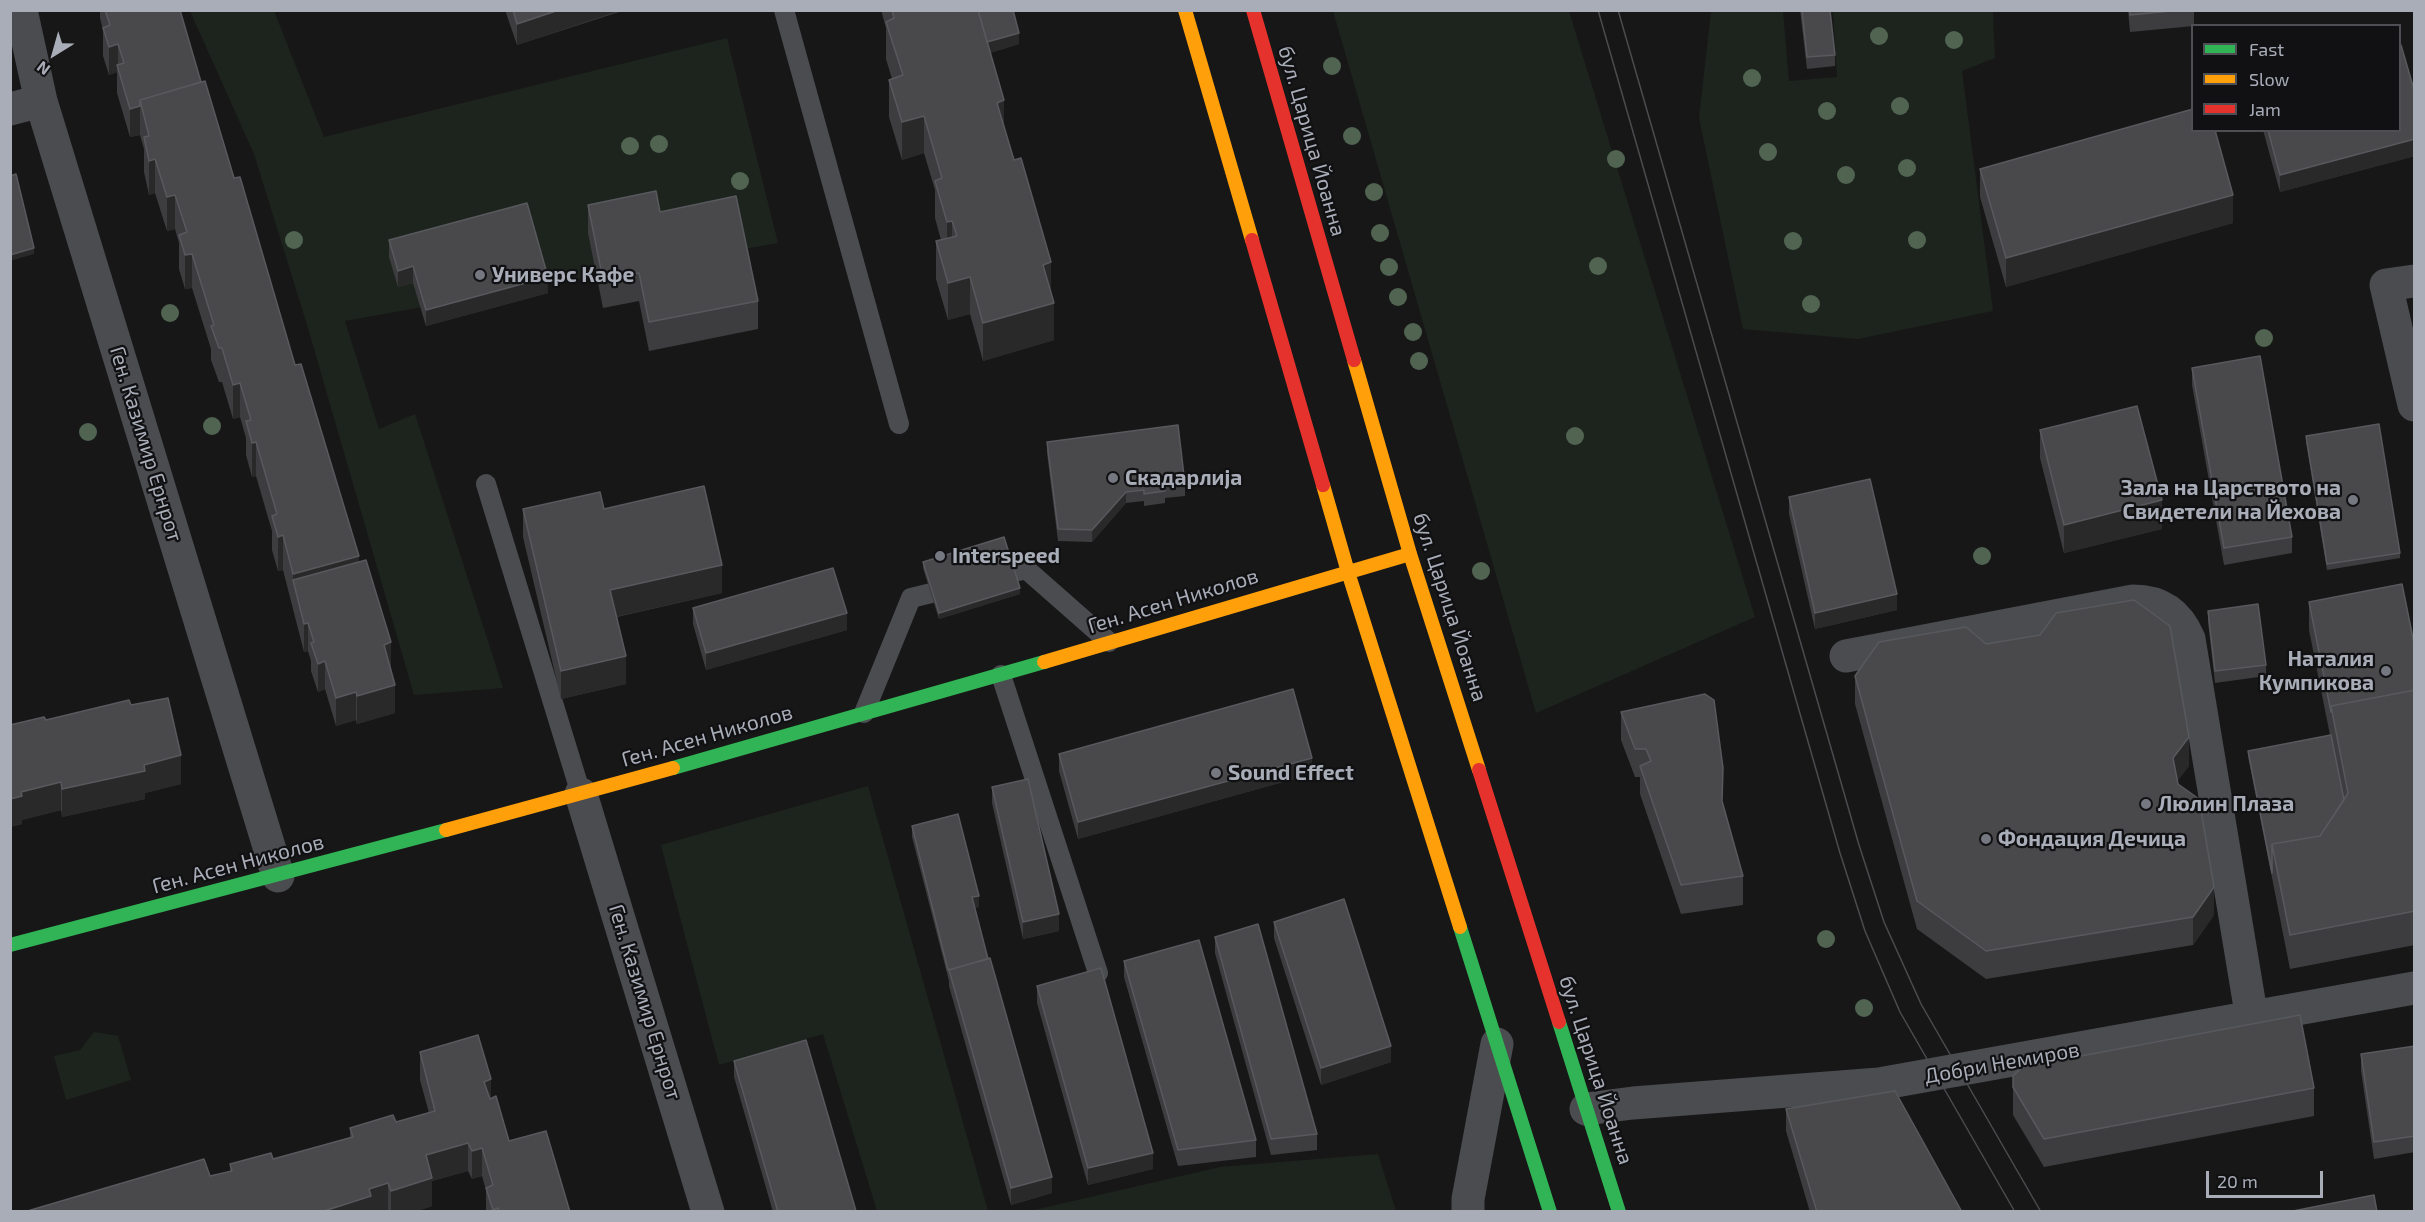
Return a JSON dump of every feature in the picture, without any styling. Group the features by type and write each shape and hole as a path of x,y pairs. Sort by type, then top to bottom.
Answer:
{"main road":[{"path":"1185,10 1348,572 1550,1212"},
{"name":"бул. Царица Йоанна","path":"1253,10 1410,554 1619,1212"},
{"name":"Ген. Асен Николов","path":"10,945 278,876 581,794 1001,675 1410,554"}],"street":[{"name":"Ген. Казимир Ернрот","path":"21,10 26,105 278,876"},
{"path":"2400,283 2415,405"},
{"path":"1846,656 2133,601 2148,601 2174,614 2183,625 2189,639 2252,1019"},
{"name":"Ген. Казимир Ернрот","path":"581,794 708,1212"},
{"name":"Добри Немиров","path":"1586,1109 1633,1103 1879,1084 2415,988"},
{"path":"1468,1212 1468,1199 1497,1044"}],"lane":[{"path":"784,10 899,424"},
{"path":"486,484 581,794"},
{"path":"864,713 911,598 1026,569 1109,642"},
{"path":"1001,675 1098,973"}],"shaded area":[{"path":"190,11 274,11 324,137 727,38 778,243 345,321 379,429 415,414 503,688 414,695 308,328 254,154"},
{"path":"1333,11 1569,11 1755,617 1536,713"},
{"path":"1711,11 1783,11 1789,81 1837,77 1833,11 1993,11 1995,58 1962,71 1993,311 1858,339 1743,329 1699,118"},
{"path":"868,786 988,1211 877,1211 823,1034 719,1065 661,845"},
{"path":"94,1032 118,1036 131,1080 66,1100 54,1056 80,1050"},
{"path":"1378,1154 1396,1211 1030,1211 1220,1167"}],"building":[{"path":"105,10 180,10 201,82 140,100 140,106 130,109 117,65 124,63 118,44 109,47 103,28 110,25"},
{"path":"513,10 559,10 517,24"},
{"path":"892,10 978,10 1004,100 997,103 1014,160 1021,158 1051,262 1043,265 1054,303 983,323 970,277 948,283 936,241 957,236 952,221 947,222 935,181 942,178 924,116 902,122 889,80 903,75 886,22 894,18"},
{"path":"978,10 1013,10 1019,33 987,42"},
{"path":"1802,10 1830,10 1835,55 1807,57"},
{"path":"2130,10 2181,10 2130,15"},
{"path":"2401,45 2415,93 2415,139 2280,175 2269,132 2401,132"},
{"path":"205,81 234,178 240,177 295,365 301,364 359,556 293,574 283,535 278,537 272,516 277,514 256,442 252,443 246,421 251,420 240,383 233,385 222,348 219,348 211,326 214,325 192,254 185,255 179,235 187,232 175,195 167,197 155,159 149,161 144,137 149,136 140,100"},
{"path":"2191,110 2191,132 2216,132 2233,195 2006,258 1980,169"},
{"path":"16,174 34,248 10,255 10,176"},
{"path":"656,191 660,212 736,196 758,301 649,322 639,273 603,280 588,205"},
{"path":"527,203 548,277 426,310 413,266 398,271 389,240"},
{"path":"2260,356 2292,537 2224,548 2192,368"},
{"path":"2137,406 2162,500 2064,525 2040,430"},
{"name":"Зала на Царството на Свидетели на Йехова","path":"2379,424 2400,553 2327,564 2306,436"},
{"path":"1178,425 1185,484 1164,487 1165,491 1144,494 1144,490 1126,492 1092,530 1058,529 1047,442"},
{"path":"1870,479 1897,594 1815,613 1789,497"},
{"path":"704,486 722,565 610,590 626,656 561,671 523,509 600,492 604,509"},
{"path":"1004,537 1020,588 939,613 923,562"},
{"path":"366,560 391,642 384,645 395,685 357,696 356,692 336,698 325,661 318,664 311,643 314,642 308,623 304,624 293,580"},
{"path":"833,568 847,613 706,653 693,608"},
{"path":"2402,584 2415,648 2415,690 2331,706 2331,712 2309,602"},
{"path":"2134,600 2170,626 2189,737 2173,758 2178,784 2199,799 2214,887 2193,917 1986,951 1917,901 1855,676 1879,642 1966,627 1986,644 2040,635 2056,613"},
{"path":"2258,604 2266,665 2215,671 2208,611"},
{"path":"1293,689 1312,758 1078,822 1059,754"},
{"path":"2415,690 2415,911 2290,935 2272,844 2320,836 2348,793 2331,706"},
{"path":"1705,694 1714,700 1723,768 1722,801 1743,876 1681,885 1640,766 1651,761 1646,749 1635,749 1621,712"},
{"path":"168,698 181,755 144,765 145,771 62,789 61,782 21,792 22,796 10,799 10,725 44,717 46,720 129,700 131,705"},
{"path":"2331,735 2344,800 2320,836 2272,844 2272,873 2248,751"},
{"path":"1028,779 1059,914 1023,922 992,787"},
{"path":"958,814 979,896 972,897 988,959 948,970 912,826"},
{"path":"1344,899 1391,1046 1321,1068 1274,922"},
{"path":"1258,924 1317,1134 1271,1139 1215,937"},
{"path":"1199,940 1256,1140 1178,1150 1124,961"},
{"path":"990,958 1052,1177 1011,1188 949,970"},
{"path":"1101,968 1153,1153 1088,1168 1037,986"},
{"path":"2300,1015 2314,1088 2044,1139 2013,1087 2013,1076 2022,1067"},
{"path":"478,1035 491,1079 484,1082 490,1099 496,1096 509,1141 546,1131 570,1212 499,1212 498,1208 493,1210 486,1188 493,1185 482,1148 472,1151 468,1143 426,1155 432,1178 391,1191 388,1183 369,1189 371,1196 321,1212 24,1212 204,1159 210,1176 232,1171 230,1164 271,1153 273,1159 353,1137 350,1128 393,1115 396,1122 435,1111 420,1052"},
{"path":"806,1040 855,1212 778,1212 734,1061"},
{"path":"2415,1046 2415,1136 2374,1142 2361,1054"},
{"path":"1895,1091 1962,1212 1817,1212 1786,1109"},
{"path":"2374,1195 2377,1212 2288,1212"}],"tram line":[{"path":"1598,10 1840,853 1865,931 1900,1012 2015,1212"},
{"path":"1618,10 1859,845 1884,922 1921,1004 2041,1212"}],"traffic: fast":[{"path":"673,768 1044,662"},
{"path":"10,945 446,830"},
{"path":"1460,927 1550,1212"},
{"path":"1559,1022 1619,1212"}],"traffic: slow":[{"path":"1185,10 1252,240"},
{"path":"1354,360 1410,554 1479,770"},
{"path":"1323,485 1348,572 1460,927"},
{"path":"1044,662 1410,554"},
{"path":"446,830 673,768"}],"traffic: jam":[{"path":"1253,10 1354,360"},
{"path":"1252,240 1323,485"},
{"path":"1479,770 1559,1022"}],"place":[{"name":"Универс Кафе","path":"480,275"},
{"name":"Скадарлиjа","path":"1113,478"},
{"name":"Зала на Царството на Свидетели на Йехова","path":"2353,500"},
{"name":"Interspeed","path":"940,556"},
{"name":"Наталия Кумпикова","path":"2386,671"},
{"name":"Sound Effect","path":"1216,773"},
{"name":"Люлин Плаза","path":"2146,804"},
{"name":"Фондация Дечица","path":"1986,839"}]}
